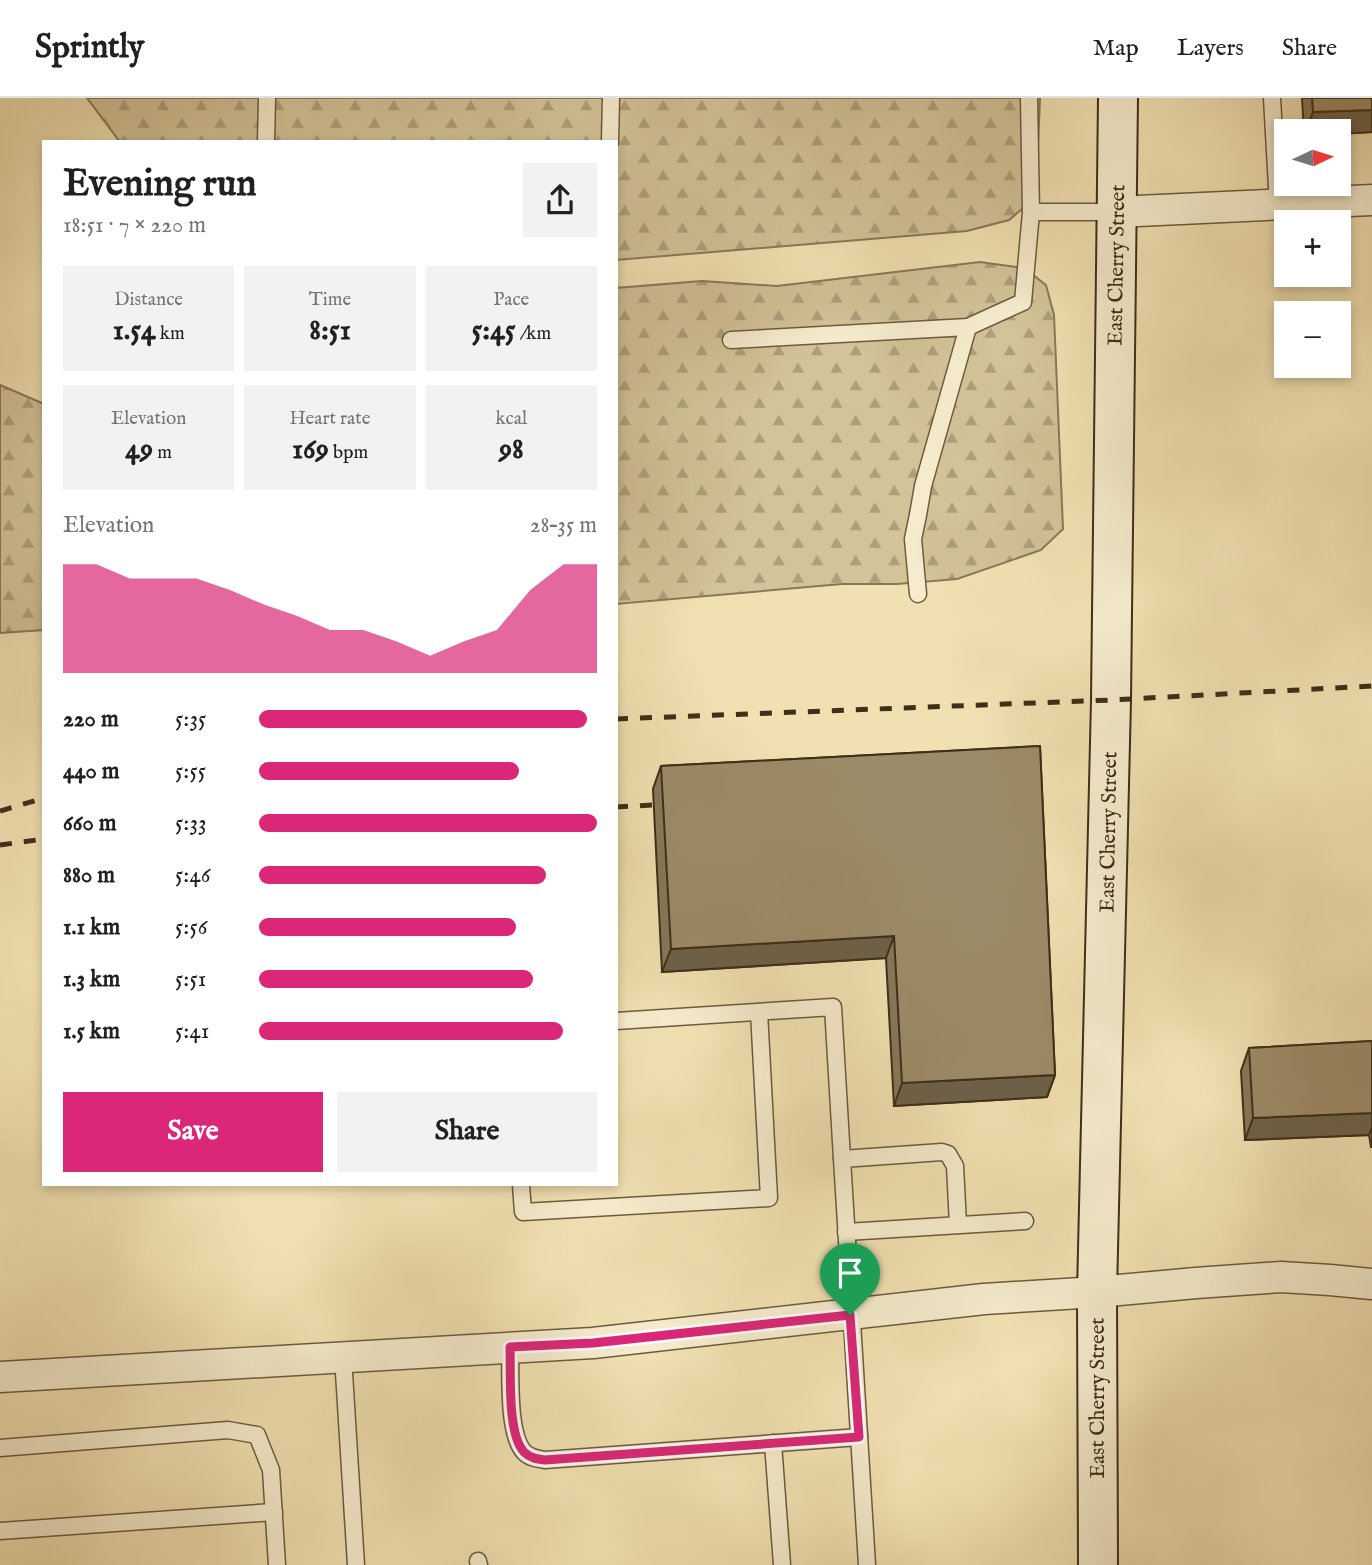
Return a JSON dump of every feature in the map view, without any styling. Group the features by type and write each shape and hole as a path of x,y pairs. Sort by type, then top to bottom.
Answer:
{"street":[{"name":"East Cherry Street","path":"1098,1565 1097,1292 1111,700 1118,98"},
{"path":"1116,212 1372,200"},
{"path":"0,1377 640,1338 985,1299 1281,1277 1372,1284"}],"lane":[{"path":"266,140 267,98"},
{"path":"610,140 611,98"},
{"path":"731,340 968,327 1023,302 1031,212 1029,98"},
{"path":"1272,98 1278,204"},
{"path":"1031,212 1116,212"},
{"path":"918,594 914,539 923,486 968,327"},
{"path":"618,1021 833,1007 867,1565"},
{"path":"522,1186 523,1212 769,1198 759,1012"},
{"path":"842,1158 942,1152 948,1154 955,1166 958,1225"},
{"path":"846,1231 1025,1221"},
{"path":"510,1347 515,1436 525,1453 535,1458 545,1460 859,1437"},
{"path":"343,1357 356,1565"},
{"path":"0,1448 228,1430 257,1435 271,1470 277,1565"},
{"path":"773,1443 782,1565"},
{"path":"0,1531 274,1512"}],"green space":[{"path":"87,98 1040,98 1036,197 1009,220 967,231 618,260 618,140 118,140"},
{"path":"980,262 1024,268 1046,285 1054,315 1063,529 1041,550 957,579 897,584 842,584 618,604 618,288 702,281 777,286"},
{"path":"0,385 42,403 42,630 0,633"}],"building":[{"path":"1312,98 1372,98 1372,110 1313,112"},
{"path":"1040,746 1055,1075 902,1083 894,936 671,949 661,766"},
{"path":"1372,1041 1372,1113 1253,1118 1249,1048"}],"railway":[{"path":"618,719 1111,700 1372,686"},
{"path":"0,811 42,799"},
{"path":"618,807 654,805"},
{"path":"0,845 42,839"}],"route":[{"path":"850,1315 859,1437 545,1460 525,1453 515,1436 510,1347 593,1343 850,1315"}]}
